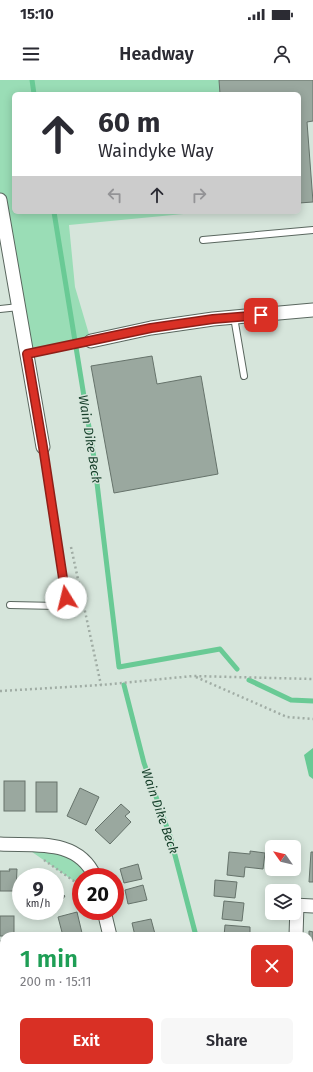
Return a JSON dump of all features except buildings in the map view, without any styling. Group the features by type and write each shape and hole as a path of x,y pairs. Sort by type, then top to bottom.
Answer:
{"street":[{"path":"0,200 43,447"},
{"path":"91,341 151,328 234,317 313,312"},
{"path":"0,844 58,846 73,852 87,862 90,868"},
{"path":"301,905 313,906"},
{"path":"106,920 109,932"},
{"path":"296,920 296,932"}],"lane":[{"path":"203,240 313,230"},
{"path":"0,309 19,306"},
{"path":"234,317 244,376"},
{"path":"27,354 91,341"},
{"path":"10,605 58,606 66,598 43,447"}],"path":[{"path":"71,546 102,685"},
{"path":"193,676 287,717 313,719"},
{"path":"0,692 102,685 193,676 313,680"},
{"path":"42,859 72,880"}],"shaded area":[{"path":"0,80 219,80 220,92 12,92 12,214 183,214 69,225 75,287 91,341 27,354 0,200"},
{"path":"313,748 313,779 309,776 304,755"},
{"path":"22,845 58,847 84,868 72,868 72,880 64,874 64,868 55,868"}],"waterway":[{"name":"Wain Dike Beck","path":"32,80 34,92"},
{"name":"Wain Dike Beck","path":"54,214 94,458 119,667 220,649 237,669"},
{"path":"249,680 291,700 313,701"},
{"name":"Wain Dike Beck","path":"124,685 144,763 170,836 195,932"}],"route":[{"path":"66,598 27,354 151,328 213,319 261,315"}]}
